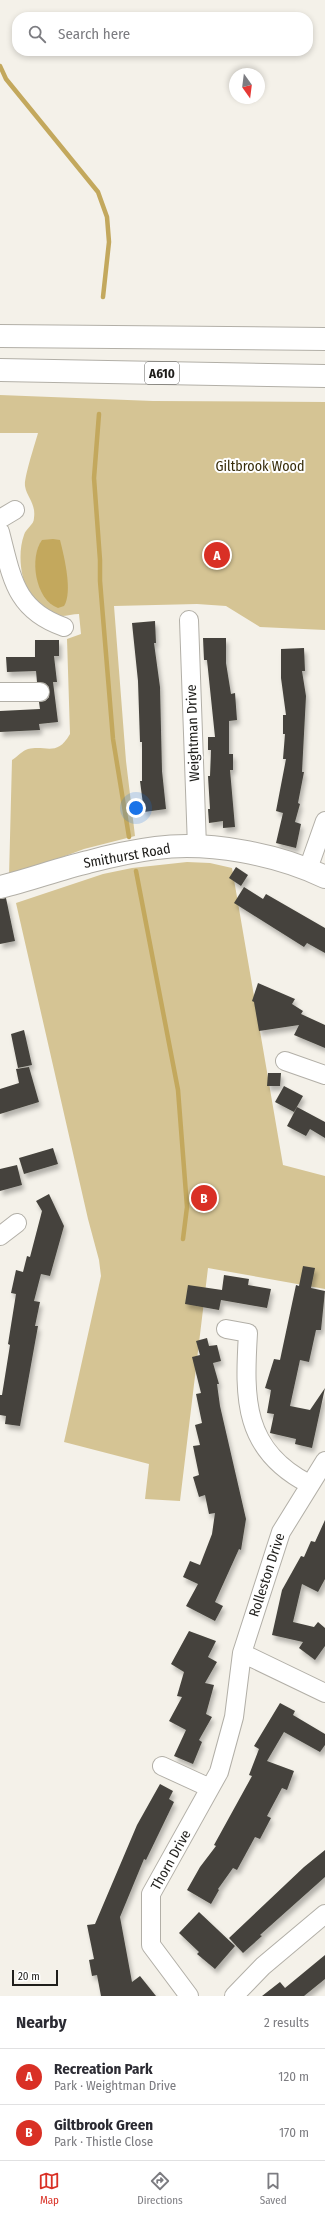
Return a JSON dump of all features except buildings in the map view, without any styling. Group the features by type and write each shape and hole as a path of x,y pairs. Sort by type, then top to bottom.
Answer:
{"main road":[{"path":"0,336 325,340"},
{"name":"A610","path":"0,370 325,376"},
{"name":"Smithurst Road","path":"0,887 94,860 157,848 197,846 228,849 317,873"}],"street":[{"path":"0,518 15,510"},
{"path":"0,532 10,569 25,603 37,615 64,627"},
{"name":"Weightman Drive","path":"189,620 197,846"},
{"path":"0,692 40,692"},
{"path":"317,873 325,821"},
{"path":"285,1061 325,1075"},
{"path":"0,1236 17,1223"},
{"path":"226,1329 248,1333 247,1391 253,1423 263,1447 281,1467 309,1484"},
{"name":"Rolleston Drive","path":"242,1653 281,1532 325,1460"},
{"path":"242,1653 325,1693"},
{"name":"Thorn Drive","path":"190,1996 151,1945 151,1894 219,1772 234,1717 242,1653"},
{"path":"162,1766 210,1788"},
{"path":"234,1996 263,1966 325,1914"}],"green space":[{"name":"Giltbrook Wood","path":"0,395 153,401 325,402 325,630 260,627 226,606 197,604 114,606 126,761 135,836 84,849 9,877 12,760 28,749 56,748 65,741 70,734 67,639 81,634 79,614 61,616 49,613 39,606 25,585 20,559 21,546 25,533 34,520 34,508 26,490 25,482 38,433 0,433"},
{"path":"187,862 210,863 232,868 283,1165 325,1176 325,1289 208,1268 180,1501 145,1499 149,1464 64,1442 101,1276 99,1260 88,1219 16,903 103,874 132,868"}],"shaded area":[{"path":"42,540 60,540 68,583 67,600 64,606 58,608 50,603 44,596 39,587 35,567 38,547"}],"waterway":[{"path":"0,66 6,79 98,192 107,217 109,242 103,297"},
{"path":"99,414 94,478 100,560 100,581 113,739 129,837"},
{"path":"136,871 178,1090 187,1207 183,1239"}],"place":[{"name":"Recreation Park","path":"217,555"},
{"name":"Giltbrook Green","path":"204,1198"}]}
